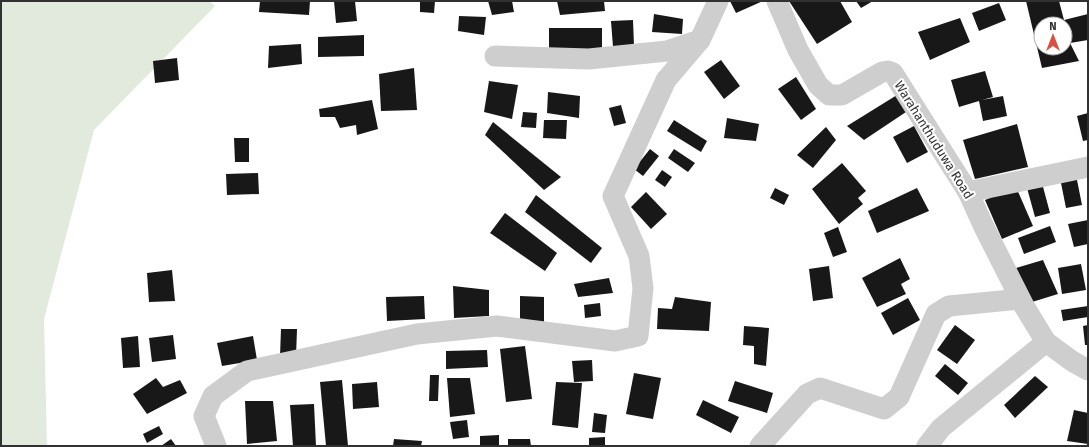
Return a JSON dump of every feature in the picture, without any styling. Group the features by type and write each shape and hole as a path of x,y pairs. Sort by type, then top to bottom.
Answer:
{"street":[{"path":"216,446 204,416 213,396 247,371 417,334 497,326 614,341 638,336 643,288 639,256 613,196 666,80 700,40 718,1"},
{"name":"Warahanthuduwa Road","path":"778,1 798,50 818,85 829,95 842,95 882,72 888,71 893,73 968,192 1020,299 1046,342 1083,363"},
{"path":"495,56 589,59 667,51 700,40"},
{"path":"968,192 1088,167"},
{"path":"760,446 807,394 820,388 884,410 899,397 936,314 949,306 1020,299"},
{"path":"927,446 941,428 1046,342"}],"shaded area":[{"path":"1,1 209,1 215,6 94,130 44,319 47,446 1,446"}],"building":[{"path":"260,1 310,1 309,15 259,12"},
{"path":"334,1 355,1 357,21 336,23"},
{"path":"420,1 435,1 434,13 420,12"},
{"path":"488,1 512,1 514,12 492,15"},
{"path":"557,1 604,1 605,11 560,15"},
{"path":"730,1 763,1 736,13"},
{"path":"789,1 840,1 852,22 817,44"},
{"path":"856,1 873,1 861,8"},
{"path":"1026,1 1059,1 1063,16 1033,16 1033,30"},
{"path":"999,3 1006,20 979,31 972,13"},
{"path":"654,14 683,19 682,34 652,32"},
{"path":"1088,14 1088,40 1073,42 1073,18"},
{"path":"459,16 486,17 484,35 458,31"},
{"path":"960,18 970,42 930,60 918,32"},
{"path":"633,20 634,46 613,47 611,21"},
{"path":"549,28 602,28 602,49 549,50"},
{"path":"364,35 364,56 318,57 318,37"},
{"path":"301,44 302,64 268,68 269,46"},
{"path":"1073,49 1079,61 1042,68 1039,56 1073,56"},
{"path":"177,58 179,80 155,83 153,61"},
{"path":"721,60 740,86 724,99 704,72"},
{"path":"414,68 417,110 381,111 379,74"},
{"path":"985,71 993,97 982,100 1003,96 1007,116 983,121 979,101 959,107 951,80"},
{"path":"796,77 816,109 801,120 778,89"},
{"path":"489,81 518,85 512,119 484,112"},
{"path":"548,92 580,96 579,118 547,113"},
{"path":"897,95 906,112 864,140 847,126"},
{"path":"372,100 378,129 357,135 356,125 340,128 335,117 320,117 319,109"},
{"path":"621,105 626,123 614,126 609,108"},
{"path":"523,112 537,113 536,128 521,127"},
{"path":"1088,113 1088,140 1083,141 1077,116"},
{"path":"727,118 759,124 756,141 724,138"},
{"path":"544,120 567,120 566,139 543,138"},
{"path":"674,120 707,141 701,152 667,131"},
{"path":"493,122 561,177 544,190 485,135"},
{"path":"1017,124 1028,167 975,179 963,140"},
{"path":"914,126 928,152 907,163 893,137"},
{"path":"826,127 836,140 813,168 797,155"},
{"path":"234,138 249,138 249,162 235,162"},
{"path":"650,149 659,156 643,176 634,169"},
{"path":"674,149 695,163 688,172 668,158"},
{"path":"842,163 866,191 858,198 863,204 839,224 812,189"},
{"path":"662,170 672,177 665,187 655,180"},
{"path":"258,173 259,194 227,195 226,174"},
{"path":"1076,175 1082,205 1066,208 1060,178"},
{"path":"1042,183 1050,213 1035,217 1027,188"},
{"path":"1016,187 1033,226 1002,239 985,200"},
{"path":"775,188 789,195 784,205 770,198"},
{"path":"917,188 929,211 877,233 868,211"},
{"path":"646,192 667,214 651,229 631,207"},
{"path":"536,195 602,248 591,263 525,212"},
{"path":"505,213 557,253 545,271 490,233"},
{"path":"1088,220 1088,244 1074,247 1068,224"},
{"path":"1050,226 1056,242 1024,254 1018,238"},
{"path":"838,227 847,252 833,257 824,233"},
{"path":"900,258 910,279 901,284 906,294 877,307 862,278"},
{"path":"1043,260 1058,294 1032,302 1016,268"},
{"path":"1081,264 1086,290 1062,294 1058,268"},
{"path":"829,266 833,298 813,301 809,269"},
{"path":"172,270 175,301 149,302 147,273"},
{"path":"609,278 613,293 578,297 574,284"},
{"path":"453,286 489,290 489,316 454,318"},
{"path":"424,296 425,319 387,321 386,297"},
{"path":"520,296 544,297 544,322 520,322"},
{"path":"675,297 711,302 709,331 657,329 658,308 672,309"},
{"path":"908,298 920,320 893,335 881,313"},
{"path":"600,303 601,316 585,318 584,305"},
{"path":"1088,306 1088,317 1063,321 1061,310"},
{"path":"955,325 975,340 957,364 937,350"},
{"path":"1088,325 1088,345 1085,345 1083,326"},
{"path":"744,326 769,328 766,366 754,364 754,346 743,345"},
{"path":"281,329 297,329 296,357 280,356"},
{"path":"173,335 176,359 152,362 149,338"},
{"path":"138,336 140,367 123,368 121,338"},
{"path":"253,336 257,360 222,366 217,343"},
{"path":"525,346 532,399 506,402 500,349"},
{"path":"487,350 488,367 446,369 446,351"},
{"path":"592,360 593,381 574,382 572,361"},
{"path":"945,364 968,383 958,395 935,376"},
{"path":"634,373 661,378 653,419 626,414"},
{"path":"430,375 439,375 438,401 429,401"},
{"path":"1035,376 1048,387 1015,418 1004,405"},
{"path":"156,378 163,387 180,380 187,393 147,414 133,394"},
{"path":"447,378 470,378 475,414 450,417"},
{"path":"342,380 348,446 326,446 320,382"},
{"path":"735,381 773,393 767,413 728,401"},
{"path":"377,382 379,407 353,409 352,384"},
{"path":"556,382 582,383 578,428 552,425"},
{"path":"703,400 739,417 731,433 696,415"},
{"path":"245,401 273,401 277,441 247,444"},
{"path":"314,404 316,446 293,446 290,405"},
{"path":"1074,410 1088,413 1088,444 1067,441"},
{"path":"594,413 607,415 605,433 592,432"},
{"path":"467,420 469,437 453,439 450,422"},
{"path":"159,426 163,434 147,443 143,434"},
{"path":"499,435 499,446 480,446 480,436"},
{"path":"605,437 605,446 589,446 589,438"},
{"path":"171,439 176,446 161,446"},
{"path":"394,439 422,441 421,446 393,446"},
{"path":"508,439 530,439 531,446 508,446"}]}
